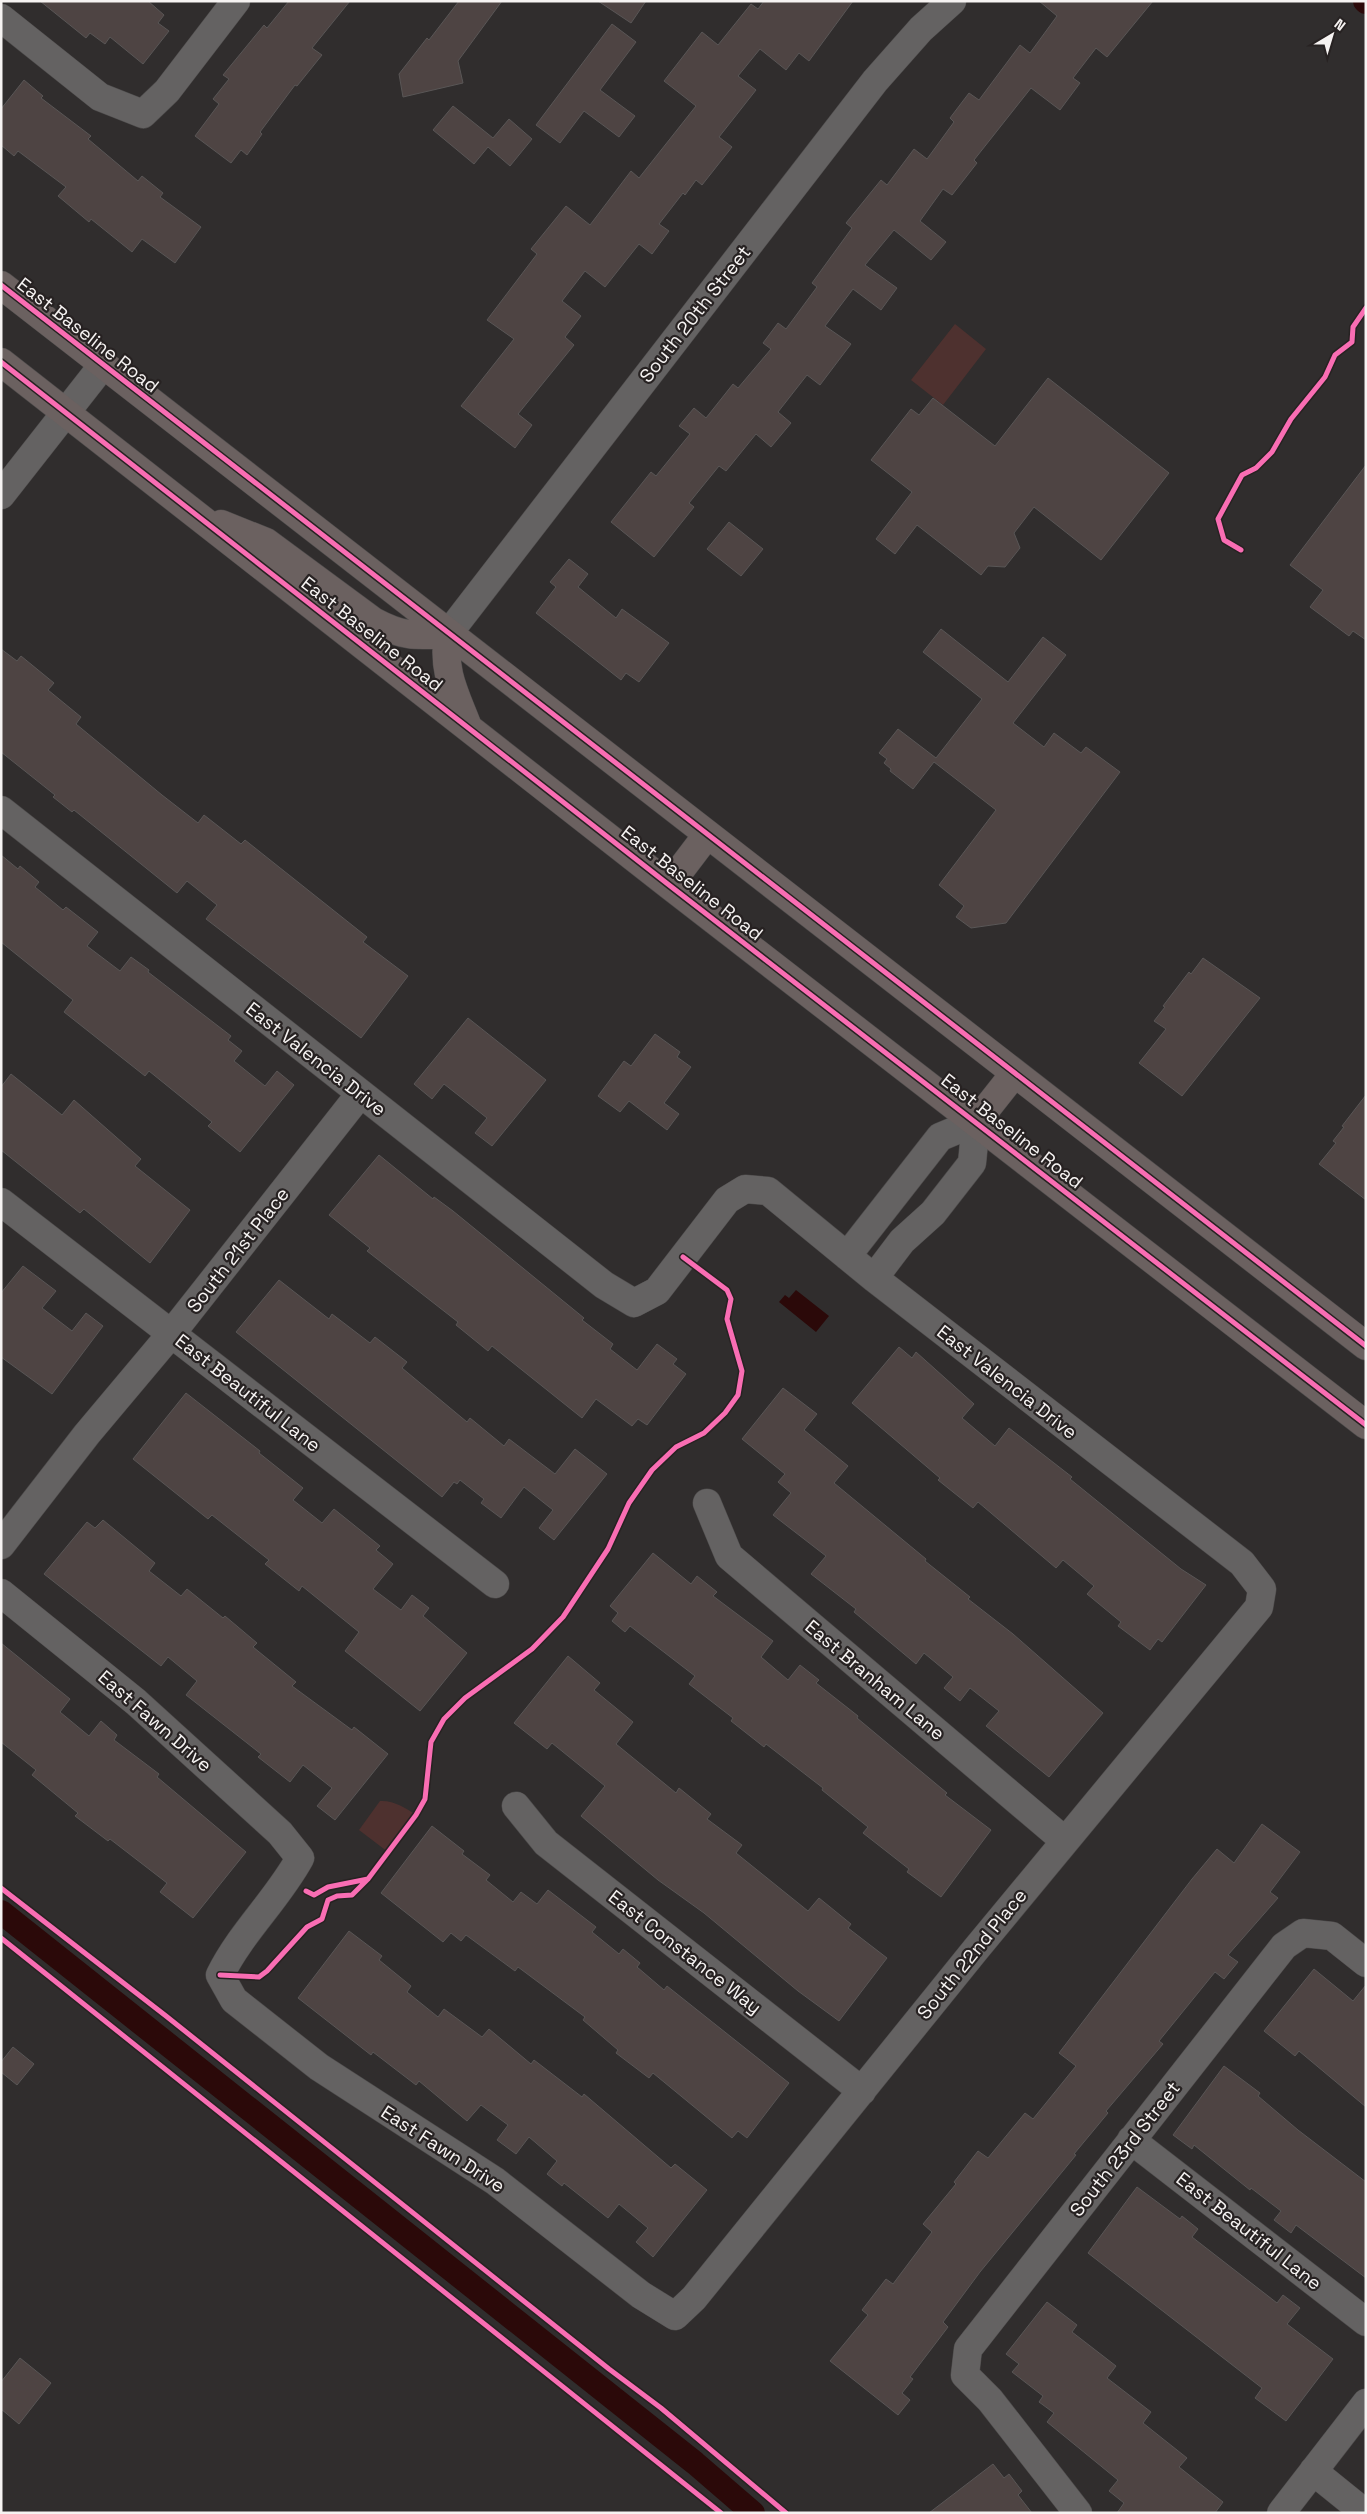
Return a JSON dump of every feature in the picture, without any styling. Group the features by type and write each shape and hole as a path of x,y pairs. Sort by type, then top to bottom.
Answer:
{"main road":[{"name":"East Baseline Road","path":"1,285 1366,1346"},
{"name":"East Baseline Road","path":"1,362 669,884 1366,1424"},
{"path":"193,513 266,542 385,628 398,634 414,636 448,634 445,655 447,667 468,727"},
{"path":"669,884 707,835"},
{"path":"976,1122 1014,1074"}],"street":[{"path":"1,18 100,97 143,114 167,90 236,1"},
{"name":"South 20th Street","path":"448,634 875,81 921,29 952,1"},
{"path":"1,495 103,365"},
{"name":"East Valencia Drive","path":"1,810 604,1285 634,1303 657,1290 728,1200 745,1189 768,1191 874,1278 1242,1564 1262,1589"},
{"name":"South 21st Place","path":"1,1546 87,1434 172,1334 360,1094"},
{"path":"847,1256 940,1137 976,1122 972,1163 933,1213 902,1241 874,1278"},
{"name":"East Beautiful Lane","path":"1,1202 494,1584"},
{"name":"East Branham Lane","path":"707,1503 729,1556 1065,1841"},
{"name":"South 22nd Place","path":"675,2316 694,2298 1065,1841 1259,1607 1262,1589"},
{"name":"East Fawn Drive","path":"1,1593 136,1702 280,1833 300,1858 288,1880 233,1949 220,1974 234,2000 319,2067 495,2181 641,2295 675,2316"},
{"name":"East Constance Way","path":"516,1806 546,1843 862,2091"},
{"name":"South 23rd Street","path":"1078,2513 990,2400 965,2375 968,2349 1284,1946 1303,1934 1332,1936 1366,1963"},
{"name":"East Beautiful Lane","path":"1131,2140 1366,2322"},
{"path":"1281,2513 1366,2403"},
{"path":"1313,2471 1365,2513"}],"shaded area":[{"path":"955,324 986,349 943,405 911,380"},
{"path":"796,1290 829,1316 816,1332 779,1302 785,1295 789,1298"},
{"path":"380,1801 394,1803 416,1815 388,1852 359,1830"}],"building":[{"path":"40,1 148,1 164,15 158,23 169,31 143,64 110,37 105,44 90,33 86,38"},
{"path":"289,1 350,1 312,48 322,55 297,86 295,85 260,132 262,134 247,155 241,150 231,163 195,136 219,104 213,99 229,79 223,75 264,25 267,28"},
{"path":"459,1 502,1 458,61 463,83 403,97 399,74 427,38 429,40"},
{"path":"598,1 646,1 631,23"},
{"path":"764,1 853,1 809,61 799,53 786,70 760,49 738,76 756,90 719,137 732,147 702,185 696,180 685,195 683,193 659,224 669,231 652,254 639,244 605,287 585,271 562,301 581,316 565,337 574,345 518,414 532,425 515,448 461,406 514,339 487,320 537,254 531,249 566,206 590,225 631,171 639,178 696,106 664,81 702,32 718,45 751,4 758,9"},
{"path":"1039,1 1153,1 1107,57 1096,48 1073,78 1080,83 1060,110 1031,88 974,160 977,163 952,195 943,189 920,221 946,242 931,260 894,230 865,265 897,288 881,310 853,289 825,326 851,344 820,385 807,375 778,412 791,423 771,447 756,434 726,471 719,466 689,503 694,507 654,557 611,522 651,472 656,476 690,434 679,426 694,408 706,418 733,384 738,388 771,349 763,343 778,323 786,329 817,287 812,283 852,228 846,223 881,180 887,185 914,149 927,159 954,122 950,118 969,93 979,100 1020,45 1030,53 1057,16"},
{"path":"612,24 636,42 600,90 635,116 619,137 584,111 560,143 536,125"},
{"path":"24,80 43,96 41,98 91,136 88,139 138,181 142,176 163,193 160,197 201,227 175,263 142,239 132,252 91,219 89,222 58,196 66,187 18,151 14,156 1,145 1,109"},
{"path":"453,106 493,138 509,119 532,139 510,166 488,147 474,164 433,130"},
{"path":"1048,378 1169,473 1101,560 1034,507 1014,533 1020,548 1005,567 988,566 981,575 917,525 895,554 876,539 912,492 871,460 911,409 919,415 933,398 995,446"},
{"path":"1366,465 1366,640 1353,631 1349,636 1310,607 1323,590 1290,565"},
{"path":"729,522 763,549 741,576 707,549"},
{"path":"569,559 588,574 578,587 616,618 622,609 669,643 639,682 626,673 621,680 536,613 556,587 550,582"},
{"path":"941,629 1008,682 1043,637 1066,655 1013,723 1044,747 1054,733 1081,753 1086,747 1120,772 1006,923 971,928 956,917 964,906 939,885 996,810 934,762 913,789 890,771 891,769 884,763 887,759 879,753 898,729 936,758 982,699 923,652"},
{"path":"1,649 17,661 21,656 54,683 48,690 81,717 76,724 162,795 198,823 204,815 241,844 245,840 367,937 363,942 408,976 361,1038 206,919 217,905 187,881 177,893 74,810 72,812 53,797 55,795 1,752"},
{"path":"1,855 18,869 20,866 39,882 35,887 63,910 66,907 98,932 87,946 120,971 131,957 231,1036 228,1040 242,1051 234,1061 265,1086 277,1071 294,1085 240,1152 208,1126 212,1122 149,1071 145,1076 64,1012 73,1000 1,942"},
{"path":"1203,958 1260,998 1182,1096 1139,1063 1166,1029 1154,1021 1165,1007 1163,1006 1189,972 1191,974"},
{"path":"468,1018 546,1080 492,1146 475,1133 487,1118 444,1084 432,1099 414,1084"},
{"path":"655,1034 680,1052 677,1057 691,1067 664,1103 679,1114 667,1130 629,1101 620,1112 598,1096 624,1061 631,1066"},
{"path":"11,1074 62,1115 74,1100 141,1159 135,1166 190,1210 150,1263 84,1209 80,1213 1,1150 1,1087"},
{"path":"1366,1095 1366,1200 1319,1164 1336,1143 1333,1141 1344,1127 1342,1126"},
{"path":"379,1155 433,1199 434,1197 453,1211 584,1318 582,1320 613,1344 610,1349 637,1370 657,1344 677,1359 673,1364 686,1374 647,1425 638,1419 632,1426 596,1399 582,1418 492,1346 488,1351 456,1325 458,1322 367,1251 370,1248 329,1215"},
{"path":"23,1266 56,1291 42,1308 72,1331 86,1313 103,1326 52,1394 1,1357 1,1293"},
{"path":"279,1280 329,1319 332,1314 370,1343 375,1337 407,1362 402,1368 467,1422 470,1418 504,1446 509,1439 555,1474 575,1449 607,1474 554,1540 539,1528 553,1510 524,1487 501,1518 481,1503 484,1499 460,1480 457,1484 454,1482 442,1497 236,1332"},
{"path":"899,1347 912,1358 916,1352 974,1404 962,1418 995,1446 1009,1428 1072,1477 1070,1479 1181,1569 1206,1585 1162,1642 1158,1639 1150,1650 1118,1626 1121,1622 1087,1594 1094,1586 1063,1560 1056,1568 978,1502 973,1508 938,1480 940,1478 852,1403"},
{"path":"783,1388 817,1414 804,1430 848,1466 834,1483 926,1559 925,1561 970,1597 968,1599 1013,1634 1103,1713 1049,1777 986,1726 999,1711 970,1688 960,1701 944,1688 953,1677 924,1653 916,1664 854,1612 856,1609 811,1574 826,1556 773,1515 791,1493 778,1482 785,1474 742,1439"},
{"path":"186,1393 260,1451 259,1453 303,1488 293,1500 322,1523 334,1509 380,1546 376,1550 393,1564 373,1589 401,1610 412,1595 429,1608 423,1616 467,1653 420,1711 345,1651 359,1632 302,1586 299,1591 265,1564 269,1560 212,1515 208,1519 133,1459"},
{"path":"103,1520 155,1563 149,1571 181,1596 187,1589 223,1618 225,1616 257,1643 253,1647 296,1682 292,1686 352,1730 354,1727 388,1754 335,1820 317,1806 332,1788 303,1765 290,1782 258,1757 261,1754 186,1695 197,1681 168,1657 161,1666 44,1574 87,1522 95,1528"},
{"path":"653,1553 691,1584 697,1576 717,1592 713,1596 773,1641 761,1657 788,1680 800,1665 819,1680 816,1683 858,1716 857,1718 947,1793 945,1795 991,1830 941,1897 907,1872 909,1869 863,1833 868,1827 822,1790 823,1788 766,1744 764,1747 731,1721 733,1718 689,1684 695,1676 630,1626 625,1632 612,1621 618,1613 610,1606"},
{"path":"1,1643 70,1699 60,1712 89,1736 101,1721 117,1735 114,1740 159,1774 157,1777 246,1852 193,1918 160,1892 167,1883 110,1839 108,1841 75,1816 78,1813 32,1775 36,1770 1,1742"},
{"path":"568,1656 600,1683 594,1690 633,1722 616,1744 676,1793 679,1788 711,1814 707,1819 742,1845 736,1853 808,1911 819,1898 851,1924 848,1928 887,1958 839,2021 798,1991 704,1913 658,1880 581,1816 605,1786 552,1743 547,1749 514,1723"},
{"path":"1262,1824 1300,1852 1270,1892 1278,1898 1228,1955 1238,1962 1224,1979 1215,1972 1159,2041 1163,2044 1106,2111 1108,2113 1074,2154 1076,2155 980,2272 943,2322 948,2327 910,2377 913,2379 902,2393 910,2400 898,2415 830,2361 868,2315 862,2310 886,2279 893,2284 932,2232 923,2224 956,2184 954,2182 978,2151 988,2158 1025,2113 1033,2119 1076,2066 1059,2053 1192,1879 1217,1849 1234,1863"},
{"path":"432,1826 464,1851 462,1854 490,1875 486,1880 513,1902 521,1892 537,1904 548,1890 596,1927 592,1932 619,1954 623,1949 640,1963 637,1967 664,1990 667,1986 789,2083 747,2138 738,2131 732,2138 653,2073 649,2078 616,2053 618,2050 583,2020 585,2017 518,1967 515,1971 466,1935 461,1941 451,1933 443,1942 381,1893"},
{"path":"349,1931 382,1956 379,1960 411,1986 407,1992 438,2017 444,2009 482,2037 489,2029 531,2064 534,2060 582,2097 584,2094 671,2168 675,2164 707,2190 653,2257 636,2242 648,2228 619,2204 608,2218 564,2183 562,2186 547,2174 557,2161 529,2137 516,2154 497,2140 508,2125 481,2105 467,2121 419,2081 416,2085 373,2052 371,2055 298,1998"},
{"path":"1314,1969 1353,2001 1366,1985 1366,2107 1299,2051 1295,2056 1264,2031"},
{"path":"13,2047 34,2064 17,2085 1,2072 1,2062"},
{"path":"1224,2066 1260,2093 1258,2096 1298,2130 1366,2182 1366,2278 1296,2225 1291,2233 1274,2220 1281,2211 1251,2188 1250,2190 1194,2145 1192,2149 1173,2135"},
{"path":"1137,2187 1180,2219 1182,2216 1198,2229 1192,2237 1277,2303 1283,2295 1300,2308 1287,2324 1333,2359 1286,2421 1255,2398 1262,2388 1088,2253"},
{"path":"1047,2302 1077,2325 1072,2332 1116,2366 1107,2378 1151,2412 1143,2423 1187,2458 1179,2467 1223,2502 1215,2513 1117,2513 1124,2503 1109,2491 1118,2480 1047,2422 1054,2413 1039,2402 1043,2396 1012,2372 1019,2364 1006,2354"},
{"path":"20,2358 51,2383 19,2424 1,2409 1,2382"},
{"path":"993,2464 1004,2478 1009,2474 1022,2491 1018,2495 1032,2513 929,2513"}],"waterway":[{"path":"1,1912 695,2463 753,2513"}],"cycle path":[{"path":"1,285 1366,1346"},
{"path":"1241,550 1224,540 1218,519 1242,475 1256,468 1272,452 1291,419 1325,377 1335,355 1352,342 1353,327 1366,308"},
{"path":"1,362 669,885 1366,1425"},
{"path":"220,1975 259,1977 267,1971 307,1927 322,1919 328,1900 337,1896 352,1895 368,1879 416,1815 425,1799 431,1742 444,1719 465,1698 532,1649 563,1617 608,1549 629,1503 652,1470 676,1447 704,1433 725,1413 738,1395 742,1371 727,1319 731,1299 727,1290 683,1257"},
{"path":"306,1891 314,1895 328,1887 368,1879"},
{"path":"1,1888 166,2016 609,2369 661,2408 786,2513"},
{"path":"1,1938 721,2513"}]}
